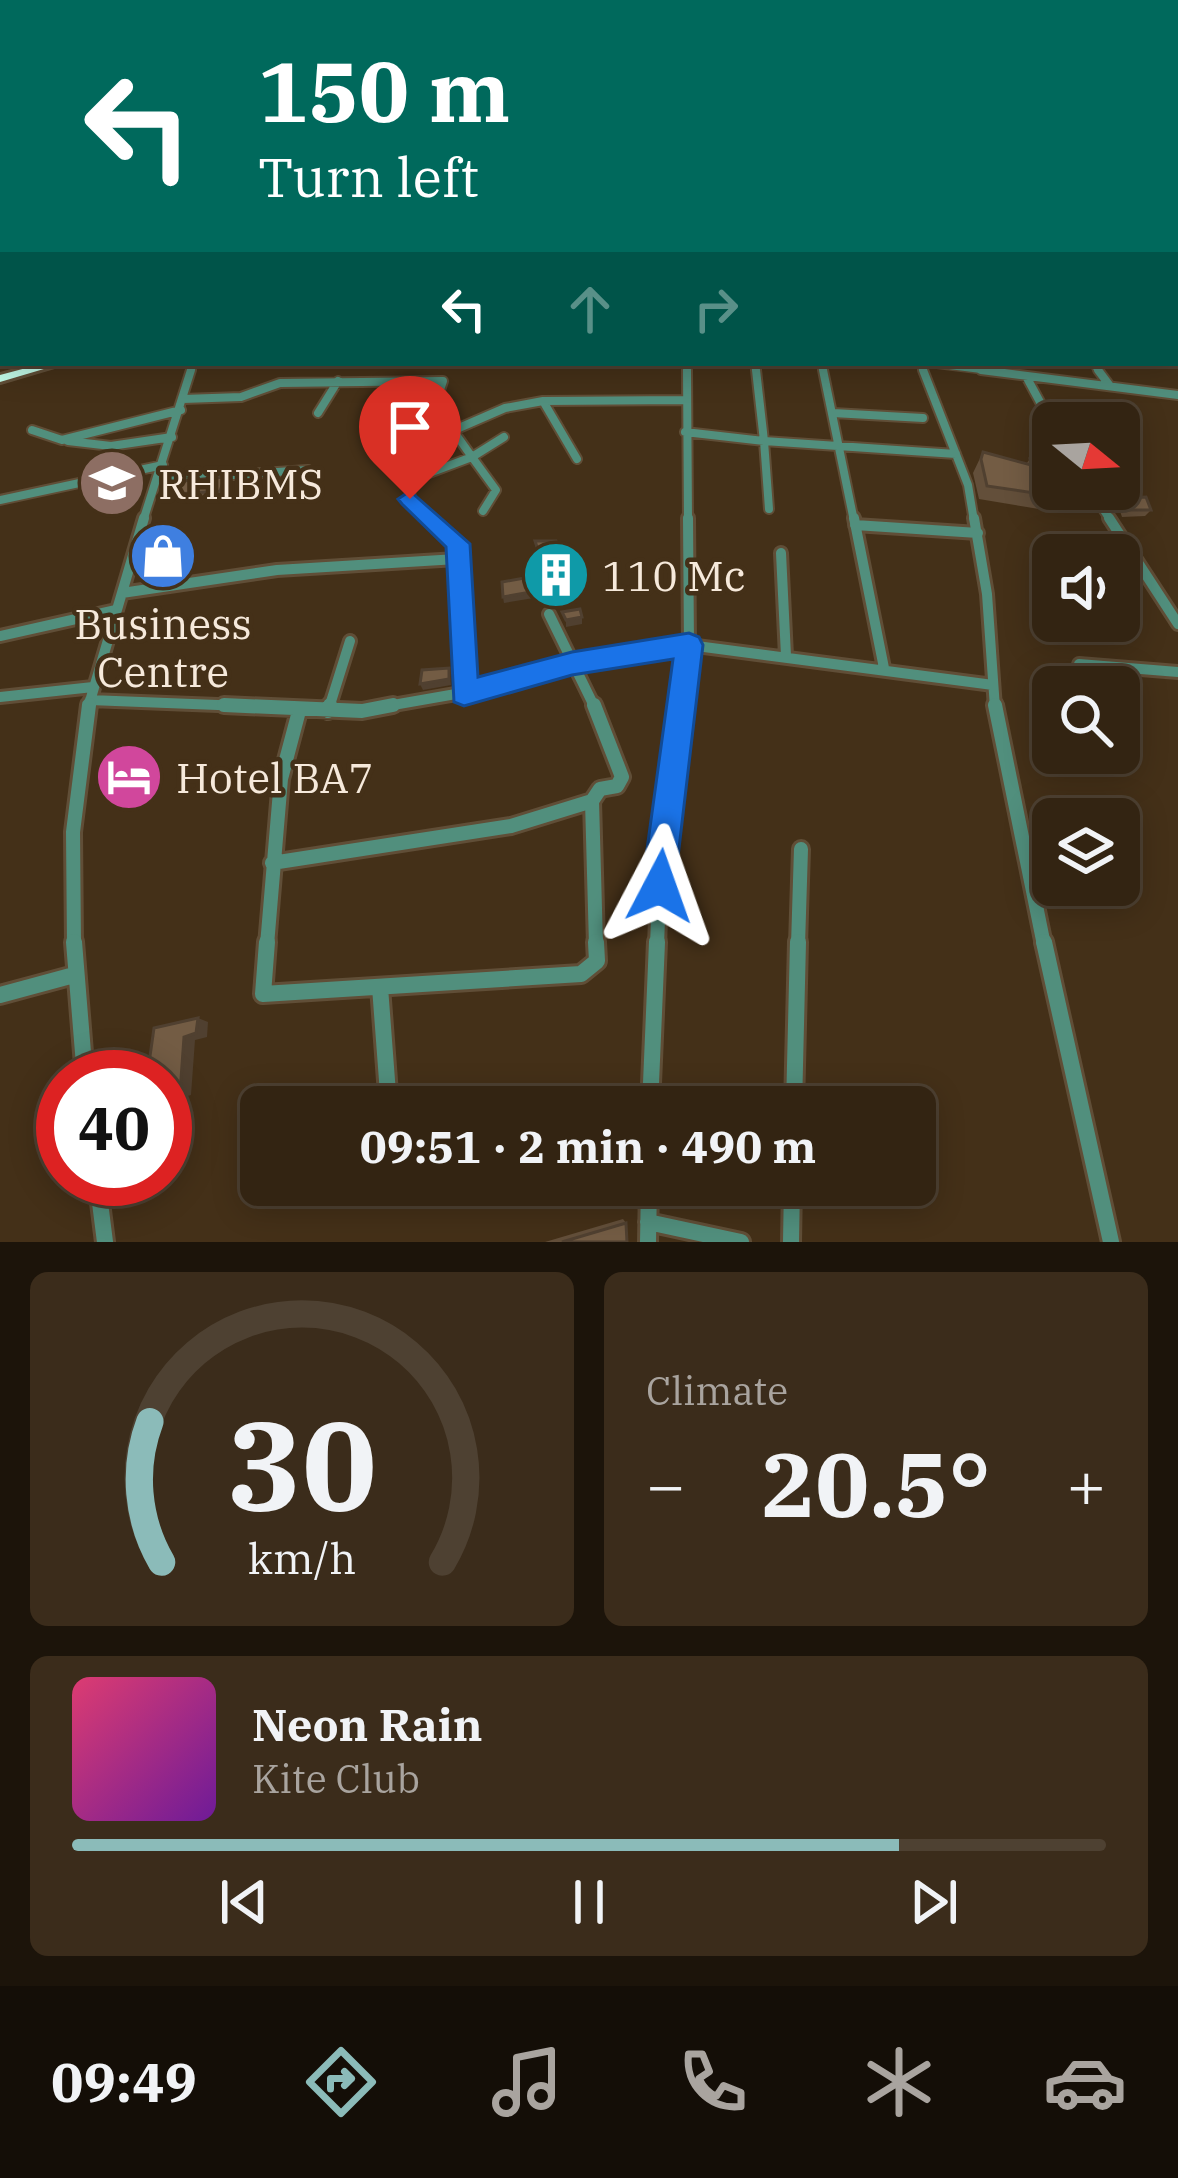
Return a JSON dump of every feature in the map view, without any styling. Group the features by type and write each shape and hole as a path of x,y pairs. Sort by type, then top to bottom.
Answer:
{"highway":[{"path":"0,377 35,366"},
{"path":"0,377 46,366"}],"street":[{"path":"82,1050 69,874 92,693 193,366"},
{"path":"445,366 435,405 496,490 483,511"},
{"path":"651,1086 662,844 689,645 687,366"},
{"path":"755,366 769,508"},
{"path":"823,366 884,668"},
{"path":"923,366 978,532 1004,770 1050,954 1111,1242"},
{"path":"943,366 1176,397"},
{"path":"1094,366 1110,386"},
{"path":"1027,378 1040,402"},
{"path":"318,413 338,381"},
{"path":"62,440 182,405 241,397 274,383 443,381"},
{"path":"452,431 505,408 543,401 686,400"},
{"path":"543,401 577,459"},
{"path":"405,410 411,445 411,504 455,540 464,693"},
{"path":"833,413 922,418"},
{"path":"32,430 62,440 111,446 172,437"},
{"path":"685,433 956,454"},
{"path":"408,481 472,457 505,437"},
{"path":"0,500 163,465"},
{"path":"158,480 308,470"},
{"path":"1104,510 1178,624"},
{"path":"855,525 978,532"},
{"path":"781,553 786,656"},
{"path":"122,592 277,570 424,566 457,559"},
{"path":"0,637 116,610"},
{"path":"298,711 281,779 263,994 581,974 597,961 592,801 600,789 617,786 622,777 610,739 549,614"},
{"path":"328,712 350,641"},
{"path":"0,697 92,693 328,712 464,693 572,664 689,645 993,685"},
{"path":"1079,664 1178,672"},
{"path":"272,863 511,826 592,801"},
{"path":"795,1086 801,849"},
{"path":"0,995 74,975"},
{"path":"380,987 387,1086"},
{"path":"100,1206 105,1242"},
{"path":"790,1242 791,1206"},
{"path":"648,1232 741,1242"}],"building":[{"path":"983,452 1031,465 1032,459 1032,493 987,486"},
{"path":"103,463 101,473 89,475 91,465"},
{"path":"225,477 220,491 177,494 183,481"},
{"path":"1140,497 1146,497 1151,510 1140,510"},
{"name":"110 Mc","path":"535,541 556,541 567,570 576,568 576,584 503,597 502,582 546,574"},
{"path":"580,609 582,617 566,620 562,612"},
{"path":"449,668 449,679 420,684 422,670"},
{"path":"198,1018 196,1033 184,1037 183,1050 151,1050 154,1028"},
{"path":"626,1223 627,1242 562,1242"}],"place":[{"name":"RHIBMS","path":"112,483"},
{"name":"Business Centre","path":"163,556"},
{"name":"110 Mc","path":"556,575"},
{"name":"Hotel BA7","path":"129,777"}],"route":[{"path":"410,499 416,510 458,544 457,626 464,693 572,664 689,645 672,756 660,886"}]}
